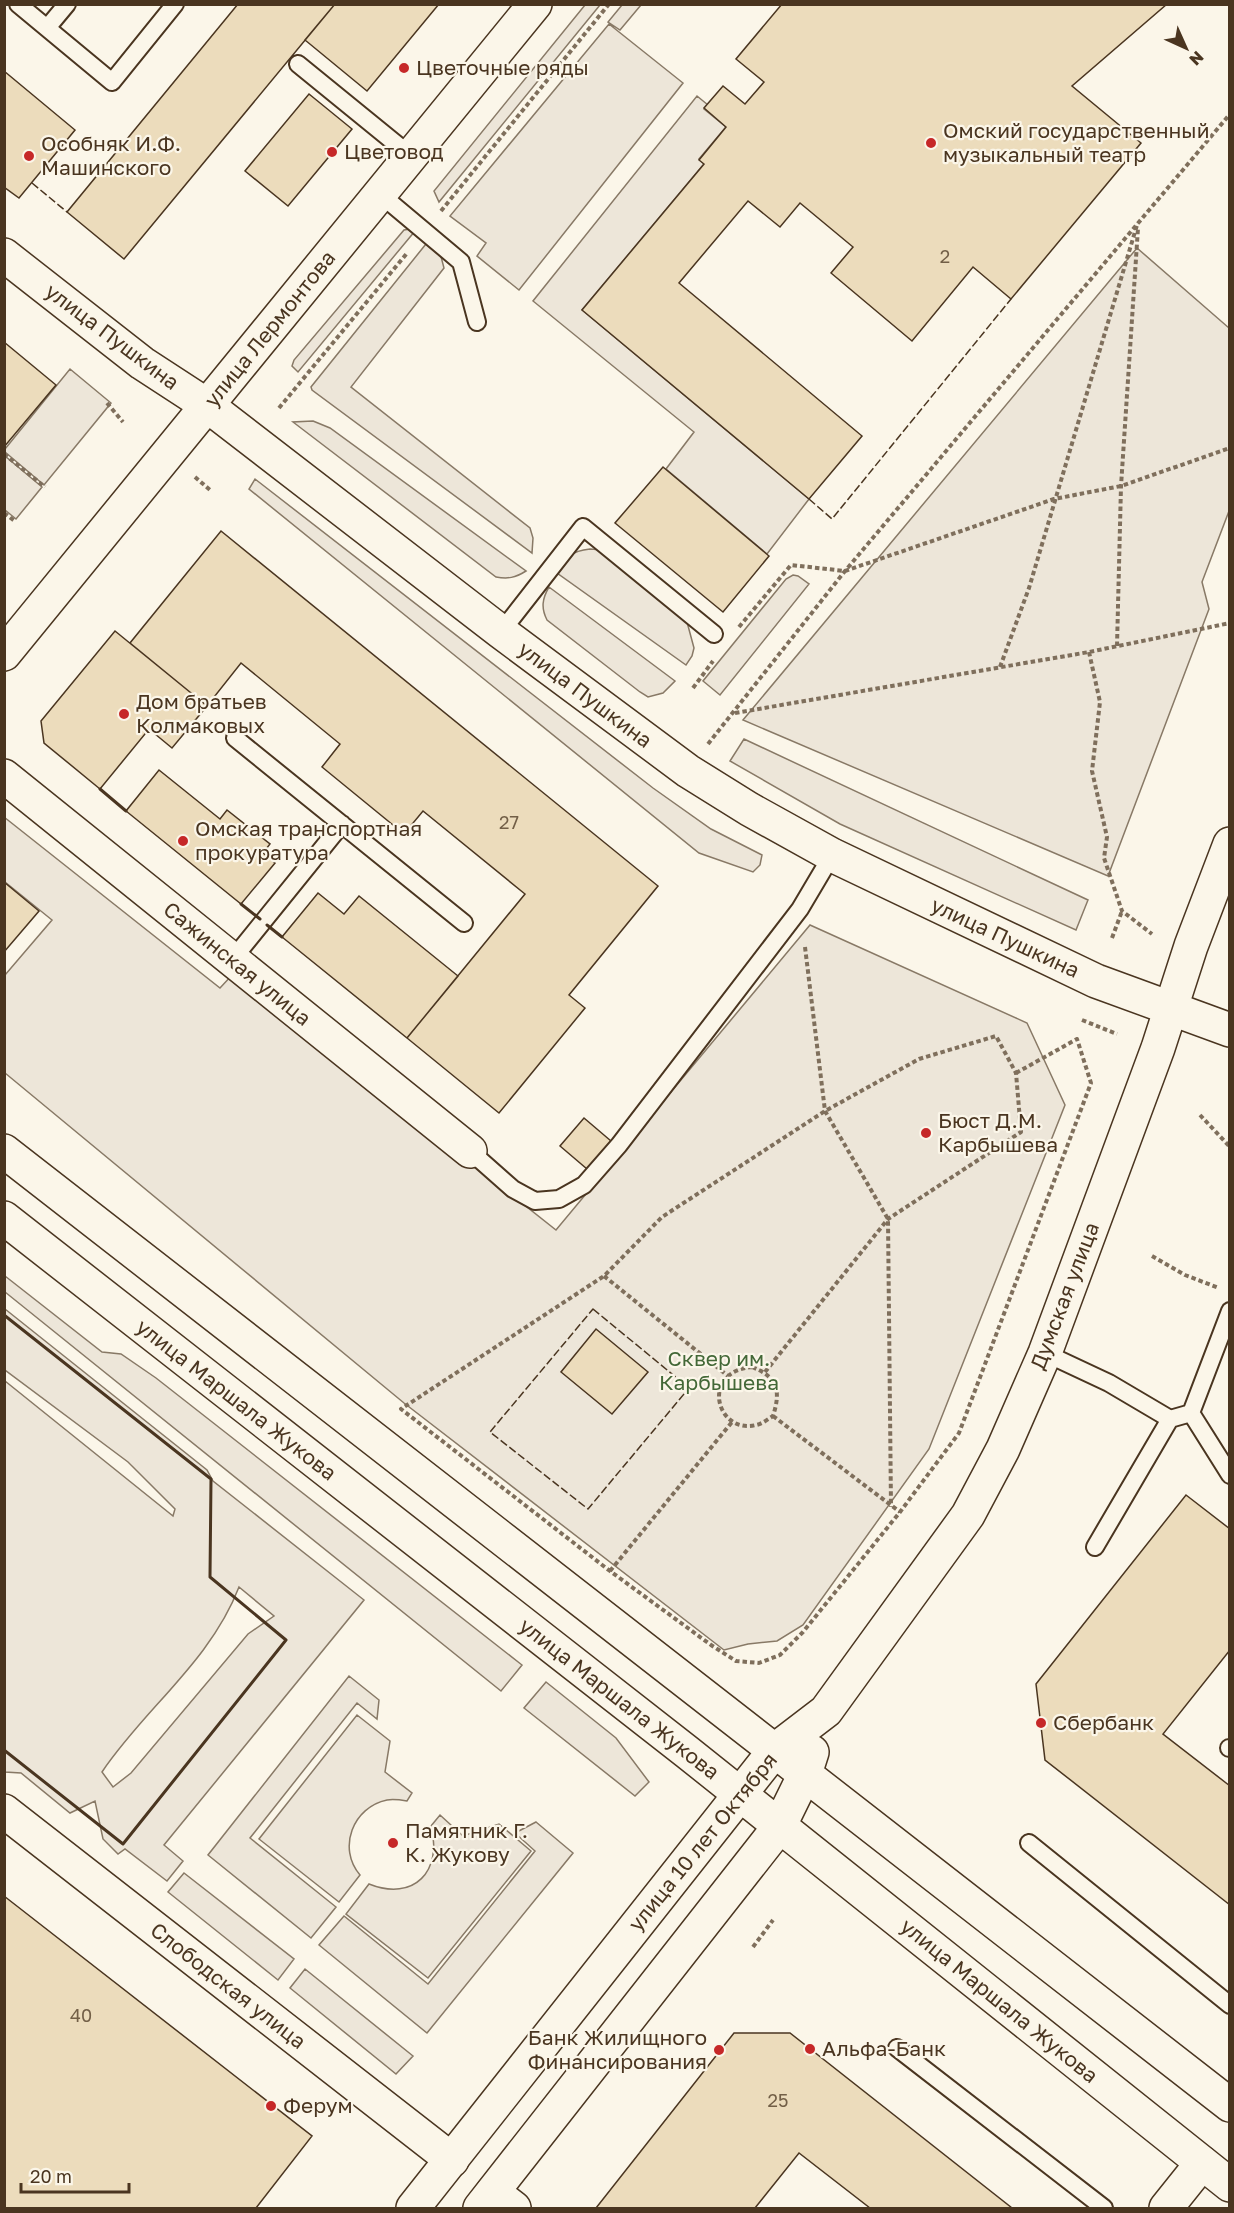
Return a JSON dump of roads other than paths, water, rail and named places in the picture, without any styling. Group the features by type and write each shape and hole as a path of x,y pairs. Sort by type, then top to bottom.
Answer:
{"main road":[{"name":"улица Лермонтова","path":"4,654 535,4"},
{"name":"улица Пушкина","path":"8,265 142,363 208,406 501,632 688,771 749,809 832,855 1096,981 1230,1030"},
{"name":"Сажинская улица","path":"4,776 470,1151"},
{"name":"Думская улица","path":"826,1711 968,1515 1003,1449 1045,1353 1172,1008 1191,946 1230,844"},
{"path":"4,1151 1230,2105"},
{"name":"улица Маршала Жукова","path":"4,1218 739,1795 1230,2185"},
{"name":"улица 10 лет Октября","path":"413,2208 774,1750 826,1711"},
{"name":"улица 10 лет Октября","path":"496,2203 778,1827 805,1774 826,1711"},
{"name":"Слободская улица","path":"4,1811 452,2160"},
{"path":"1166,2208 1202,2163"}],"lane":[{"path":"18,4 112,82 175,4"},
{"path":"47,28 67,4"},
{"path":"298,64 411,156"},
{"path":"380,194 461,262 477,322"},
{"path":"501,632 584,527 714,634"},
{"path":"235,738 464,923"},
{"path":"232,960 342,824"},
{"path":"470,1151 513,1189 535,1201 559,1199 584,1185 619,1145 800,909 832,855"},
{"path":"1191,1413 1230,1311"},
{"path":"1045,1353 1109,1383 1170,1419"},
{"path":"1095,1547 1170,1419 1191,1413"},
{"path":"1191,1413 1230,1475"},
{"path":"1029,1843 1230,2006"},
{"path":"897,2048 1104,2208"}],"place":[{"name":"Цветочные ряды","path":"404,68"},
{"name":"Омский государственный музыкальный театр","path":"931,143"},
{"name":"Цветовод","path":"332,152"},
{"name":"Особняк И.Ф. Машинского","path":"29,156"},
{"name":"Дом братьев Колмаковых","path":"124,714"},
{"name":"Омская транспортная прокуратура","path":"183,841"},
{"name":"Бюст Д.М. Карбышева","path":"926,1133"},
{"name":"Сбербанк","path":"1041,1723"},
{"name":"Памятник Г. К. Жукову","path":"393,1843"},
{"name":"Альфа-Банк","path":"810,2049"},
{"name":"Банк Жилищного Финансирования","path":"719,2050"},
{"name":"Ферум","path":"271,2106"}],"park label":[{"name":"Сквер им. Карбышева","path":"719,1371"}]}
